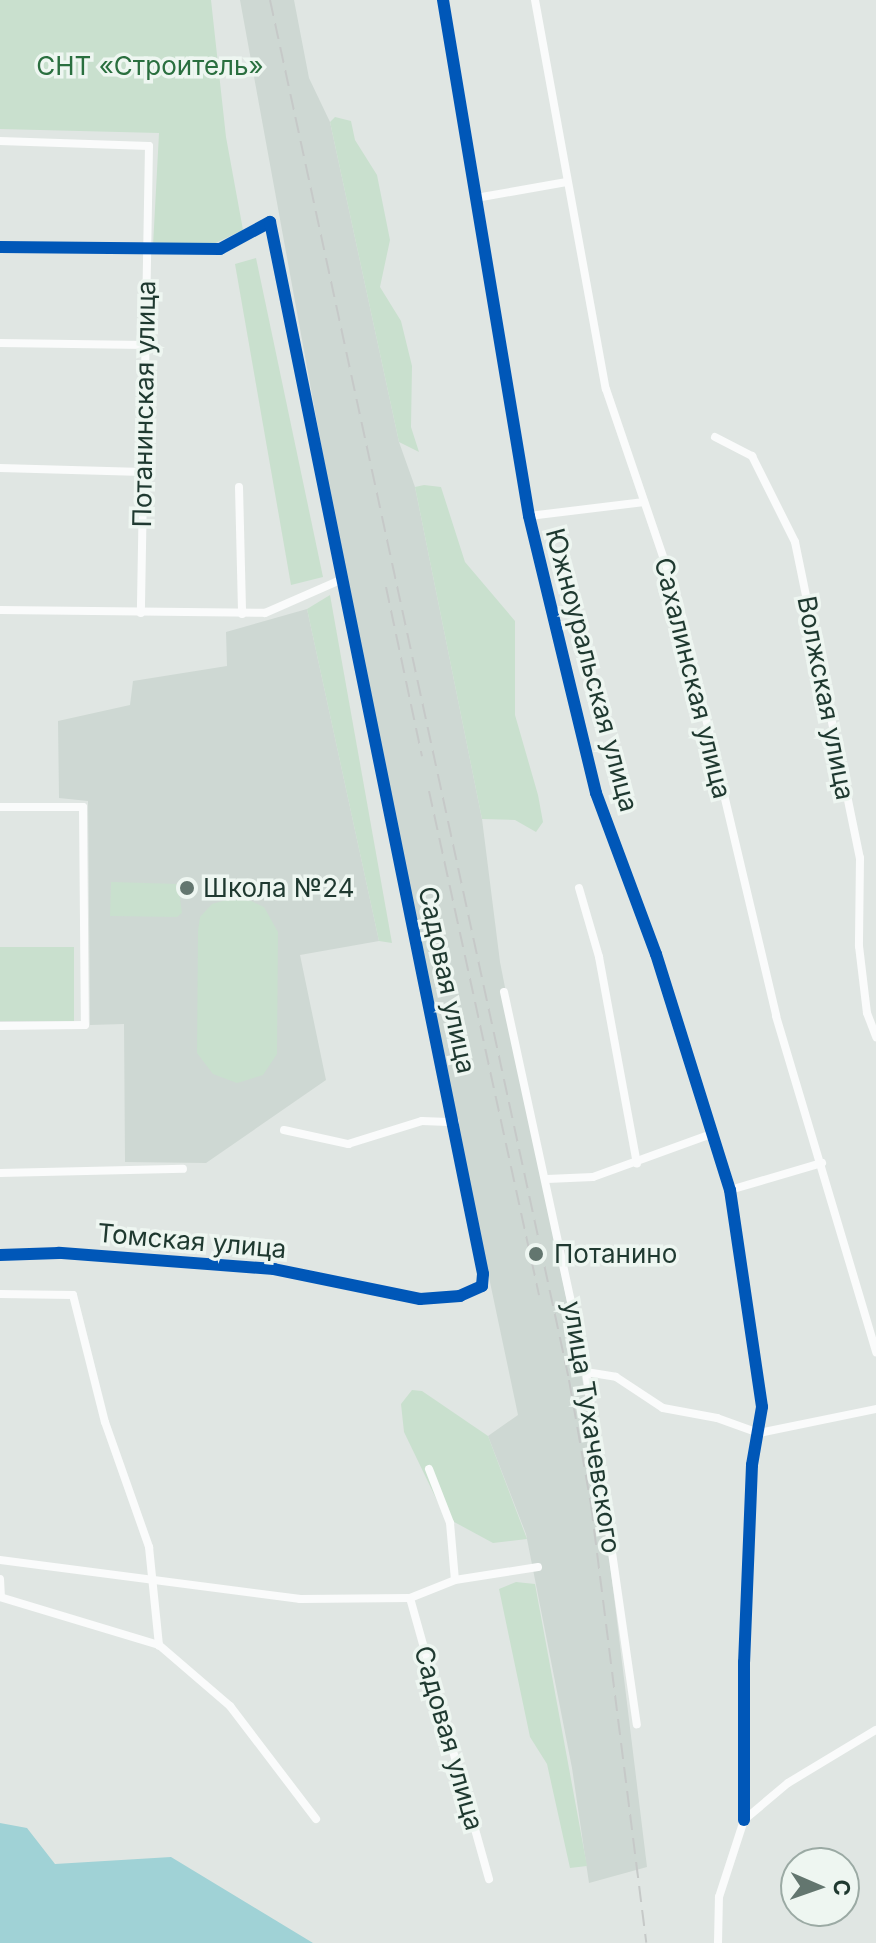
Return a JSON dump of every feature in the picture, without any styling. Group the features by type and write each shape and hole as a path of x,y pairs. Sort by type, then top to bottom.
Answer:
{"street":[{"name":"Южноуральская улица","path":"443,0 529,516 596,793 656,954 730,1190 762,1407 752,1465 744,1662 744,1820"},
{"name":"Сахалинская улица","path":"535,0 606,389 678,600 769,987 865,1305 876,1352"},
{"name":"Потанинская улица","path":"0,141 149,146 141,613"},
{"path":"476,198 567,182"},
{"name":"Садовая улица","path":"147,251 220,249 270,222 340,580 483,1262 482,1286 440,1300 379,1288"},
{"path":"0,247 147,251"},
{"path":"0,343 145,345"},
{"name":"Волжская улица","path":"715,437 752,456 795,542 860,858 859,946 867,1013 876,1037"},
{"path":"0,468 143,472"},
{"path":"239,487 242,614"},
{"path":"529,516 644,502"},
{"path":"0,610 242,614 288,607 340,580"},
{"path":"0,807 83,807 85,1025 0,1026"},
{"path":"579,888 599,957 637,1164"},
{"name":"улица Тухачевского","path":"504,992 547,1179 586,1372 637,1724"},
{"path":"284,1130 348,1144 422,1121 455,1122"},
{"path":"547,1179 593,1177 637,1164 711,1134"},
{"path":"730,1190 822,1163"},
{"path":"0,1173 183,1169"},
{"name":"Томская улица","path":"0,1255 59,1253 228,1265 328,1276 379,1288"},
{"path":"0,1294 73,1295 105,1422 149,1547 159,1645"},
{"path":"865,1305 876,1300"},
{"path":"586,1372 616,1377 663,1408 717,1418 759,1433 876,1409"},
{"path":"429,1469 450,1523 455,1580"},
{"path":"0,1560 155,1584 300,1599 410,1598 455,1580 538,1567"},
{"path":"0,1579 0,1596 159,1645 230,1706 316,1819"},
{"name":"Садовая улица","path":"410,1598 489,1879"},
{"path":"718,1943 719,1897 744,1820 788,1783 876,1730"}],"shaded area":[{"path":"240,0 294,0 309,78 330,122 399,442 415,487 482,819 500,962 596,1449 647,1867 589,1883 572,1768 526,1534 488,1436 518,1415 371,718"},
{"name":"Школа №24","path":"307,609 379,941 300,955 326,1080 206,1163 125,1162 124,1024 90,1025 88,801 59,798 58,721 130,705 133,681 227,666 226,632"}],"green space":[{"name":"СНТ «Строитель»","path":"0,0 211,0 226,137 243,230 207,247 153,246 159,133 0,129"},
{"path":"335,117 351,121 355,140 377,175 390,240 380,287 401,321 412,366 411,427 419,452 399,442 330,122"},
{"path":"256,258 323,577 291,585 235,264"},
{"path":"415,487 441,487 465,562 515,621 515,715 543,822 536,832 515,820 482,819"},
{"path":"330,595 392,943 379,941 307,609"},
{"path":"111,882 178,884 182,913 177,917 110,916"},
{"path":"240,896 264,907 278,932 277,1054 263,1075 237,1083 213,1074 197,1053 198,931 200,917 212,904"},
{"path":"0,947 74,947 74,1021 0,1021"},
{"path":"412,1390 422,1391 488,1436 527,1539 493,1543 445,1517 404,1432 401,1404"},
{"path":"516,1582 535,1584 587,1866 570,1868 547,1764 530,1737 499,1589"}],"water":[{"path":"0,1823 27,1828 55,1864 171,1857 313,1943 0,1943"}],"railway":[{"path":"270,0 569,1380 591,1505 646,1943"},
{"path":"386,587 422,756"},
{"path":"429,791 539,1295"}],"cycle path":[{"path":"443,0 529,516 596,793 656,954 730,1190 762,1407 752,1465 744,1662 744,1820"},
{"path":"0,247 220,249 270,222 483,1274 482,1286 460,1296 420,1299 274,1269 59,1253 0,1255"}],"place":[{"name":"Школа №24","path":"187,888"},
{"name":"Потанино","path":"536,1254"}]}
